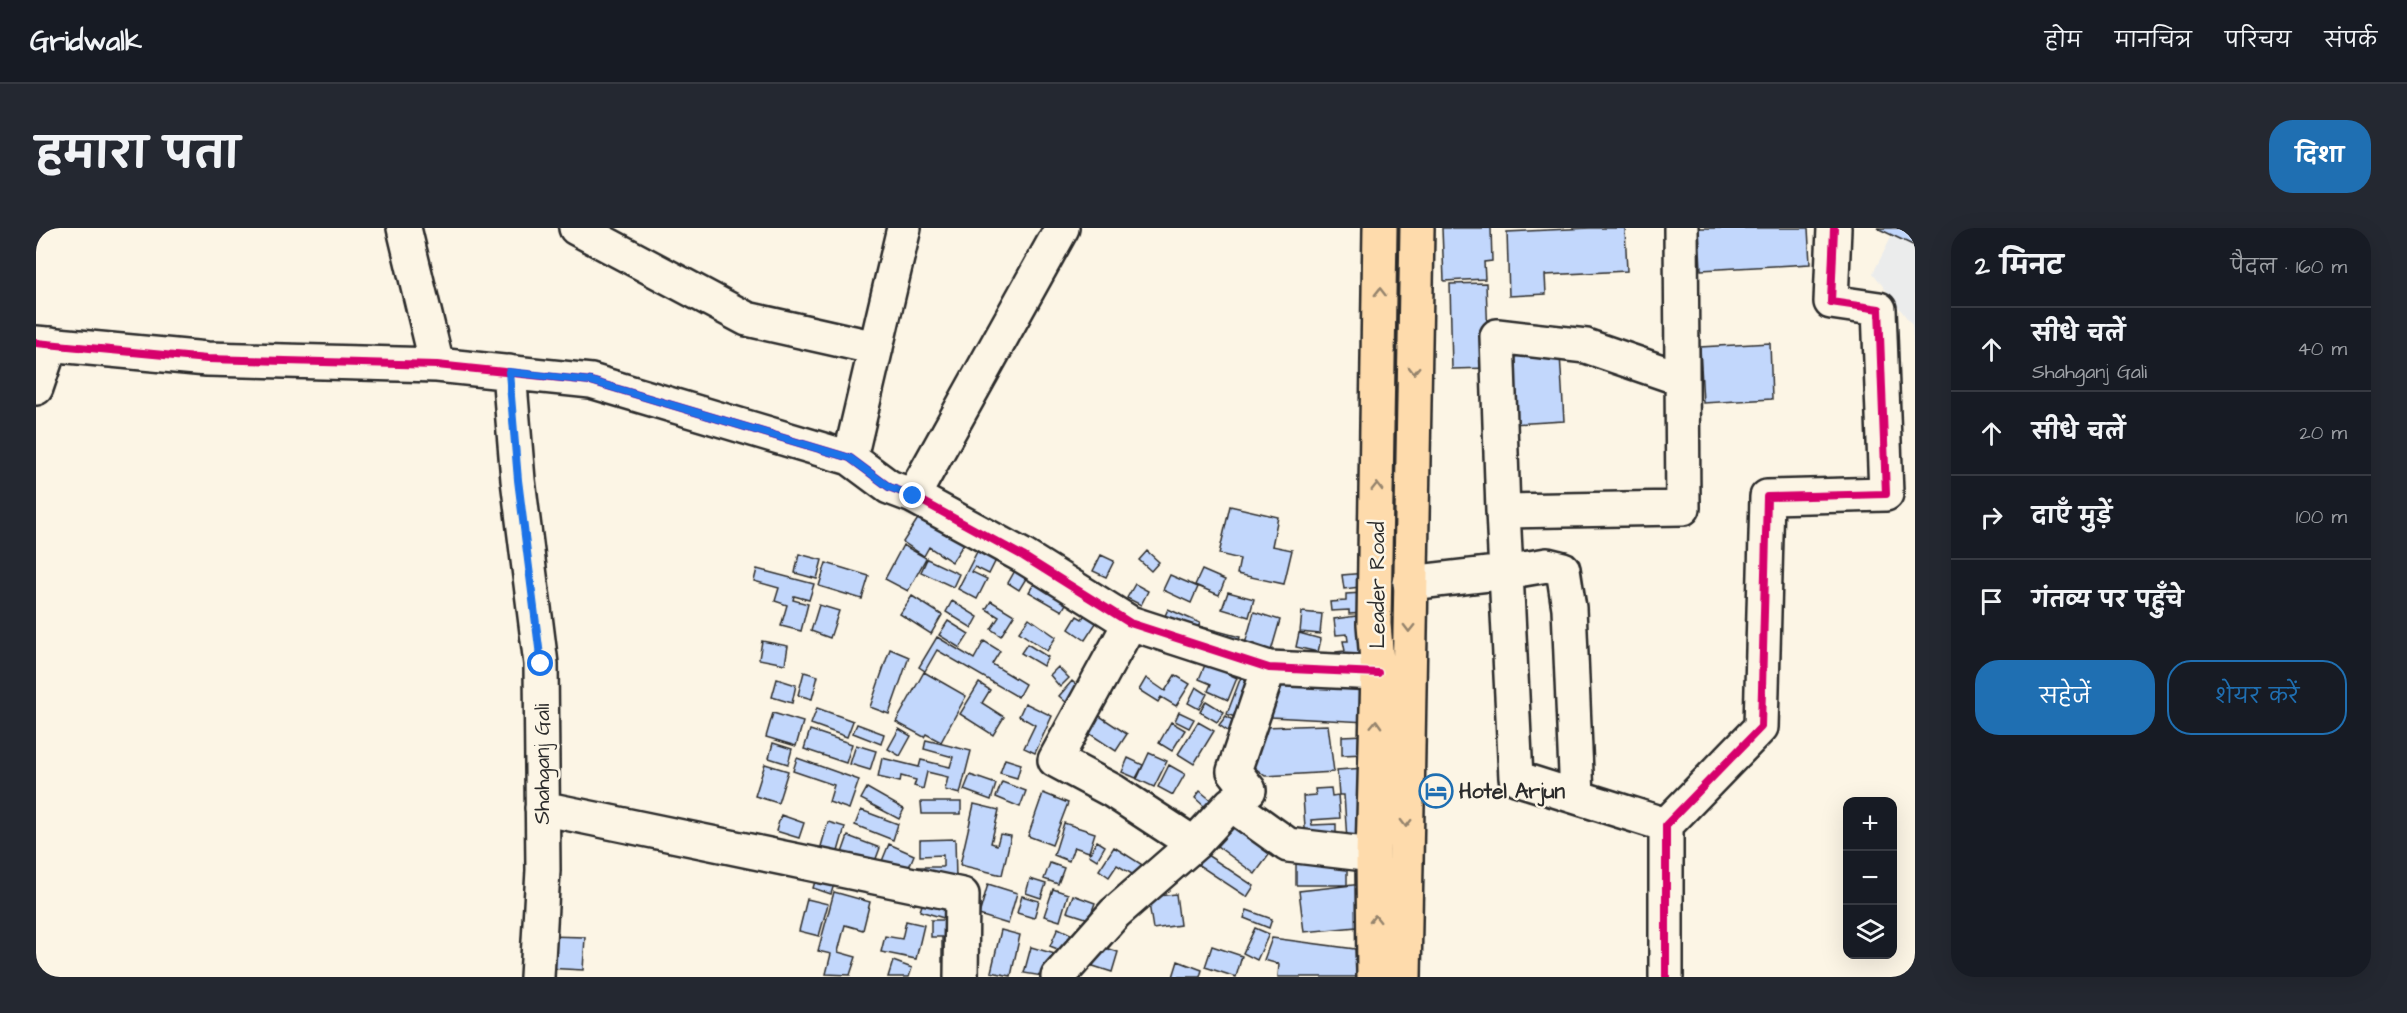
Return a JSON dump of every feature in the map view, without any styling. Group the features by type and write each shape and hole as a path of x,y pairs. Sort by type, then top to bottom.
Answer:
{"main road":[{"name":"Leader Road","path":"1374,977 1373,855 1378,673 1374,624 1380,228"},
{"name":"Leader Road","path":"1404,977 1417,228"}],"street":[{"path":"404,228 437,365"},
{"path":"576,228 747,319 876,348"},
{"path":"850,458 904,228"},
{"path":"913,496 1062,228"},
{"path":"1503,511 1683,508 1681,228"},
{"path":"1666,977 1666,825 1761,727 1767,497 1886,494 1879,309 1830,302 1834,228"},
{"path":"1666,825 1516,778 1497,336 1587,346 1682,379"},
{"path":"36,388 43,343 207,359 437,365 591,381 850,458 889,487 913,496 1023,556 1130,624 1269,668 1378,673"},
{"name":"Shahganj Gali","path":"509,372 518,480 541,664 543,870 537,977"},
{"path":"1410,583 1547,565 1563,569 1569,608 1577,797"},
{"path":"1130,624 1055,760 1113,791 1194,844"},
{"path":"1058,977 1115,913 1194,844 1231,804 1249,790 1234,771 1269,668"},
{"path":"1231,804 1288,845 1373,855"},
{"path":"542,808 962,895 961,977"}],"shaded area":[{"path":"1896,228 1915,228 1915,363 1912,325 1873,273"}],"building":[{"path":"1442,228 1491,228 1492,261 1484,262 1485,279 1444,281"},
{"path":"1625,228 1627,271 1545,275 1546,294 1509,296 1507,232"},
{"path":"1699,228 1808,228 1810,264 1701,270"},
{"path":"1877,228 1915,228 1915,246"},
{"path":"1486,283 1489,368 1452,369 1450,284"},
{"path":"1770,343 1772,399 1703,403 1700,347"},
{"path":"1560,354 1564,421 1511,424 1507,357"},
{"path":"926,506 970,534 952,562 929,547 924,556 903,542"},
{"path":"1230,506 1278,517 1272,546 1292,550 1284,584 1237,574 1240,559 1219,554"},
{"path":"982,542 1000,552 989,574 975,567 972,572 987,579 977,599 958,589"},
{"path":"903,545 926,558 908,591 885,579"},
{"path":"1147,551 1159,562 1151,571 1139,560"},
{"path":"799,554 822,560 817,579 795,573"},
{"path":"1101,555 1114,561 1106,577 1093,571"},
{"path":"927,559 959,574 953,587 921,572"},
{"path":"1021,560 1033,567 1019,590 1008,583"},
{"path":"826,563 869,576 862,599 819,586"},
{"path":"757,569 814,584 809,600 794,596 793,600 808,604 801,631 781,626 787,605 775,601 779,588 754,581"},
{"path":"1202,570 1225,580 1219,595 1195,585"},
{"path":"1041,572 1073,591 1062,611 1029,592"},
{"path":"1366,573 1368,586 1344,589 1342,575"},
{"path":"1170,575 1198,587 1191,603 1163,590"},
{"path":"1135,584 1148,591 1141,605 1127,598"},
{"path":"1228,592 1254,599 1249,617 1222,609"},
{"path":"1363,593 1365,613 1349,614 1349,610 1331,611 1330,602 1346,601 1346,594"},
{"path":"912,596 942,615 931,634 900,614"},
{"path":"952,601 978,617 972,628 946,612"},
{"path":"991,601 1014,615 1001,636 991,629 999,617 986,609"},
{"path":"1092,604 1104,611 1085,640 1069,629 1077,616 1082,619"},
{"path":"819,605 839,611 830,638 811,631"},
{"path":"1168,609 1200,623 1193,639 1161,625"},
{"path":"1254,612 1280,620 1269,658 1243,651"},
{"path":"1302,612 1322,614 1320,634 1300,632"},
{"path":"1364,615 1370,658 1338,662 1336,652 1345,651 1343,641 1348,641 1347,634 1336,635 1334,619"},
{"path":"1029,618 1056,637 1047,651 1019,632"},
{"path":"948,621 969,634 960,648 939,635"},
{"path":"1199,626 1240,637 1236,652 1195,641"},
{"path":"1299,633 1321,639 1318,652 1296,647"},
{"path":"937,637 974,659 984,641 1000,651 992,664 1025,684 1018,697 937,650 925,671 919,667"},
{"path":"762,641 788,646 785,664 759,659"},
{"path":"1027,644 1048,657 1043,666 1021,653"},
{"path":"890,649 909,657 889,714 870,707"},
{"path":"1208,658 1229,667 1226,673 1237,678 1228,700 1208,691 1211,684 1199,679"},
{"path":"1058,667 1069,678 1060,687 1050,675"},
{"path":"804,672 818,676 812,699 798,695"},
{"path":"924,672 966,696 941,742 926,734 924,737 896,722"},
{"path":"1175,675 1190,684 1176,706 1161,697 1158,702 1139,690 1146,678 1165,691"},
{"path":"1273,676 1369,681 1367,722 1271,717"},
{"path":"1241,677 1259,685 1245,721 1227,714"},
{"path":"777,679 796,685 792,703 772,697"},
{"path":"1072,681 1080,688 1067,703 1059,696"},
{"path":"979,683 990,690 982,703 1004,717 993,735 960,714"},
{"path":"1196,687 1207,694 1199,709 1188,703"},
{"path":"1206,701 1224,712 1217,722 1200,712"},
{"path":"1025,703 1052,716 1035,753 1024,748 1035,725 1019,716"},
{"path":"817,708 853,721 847,737 811,724"},
{"path":"1089,709 1127,734 1116,751 1078,726"},
{"path":"1179,712 1194,719 1189,728 1175,721"},
{"path":"773,713 803,722 796,746 766,737"},
{"path":"1226,716 1241,725 1234,735 1219,725"},
{"path":"1171,722 1185,730 1172,751 1159,743"},
{"path":"1198,722 1214,731 1194,764 1178,754"},
{"path":"857,724 884,734 881,744 853,733"},
{"path":"1328,725 1334,772 1265,776 1242,757 1259,727"},
{"path":"899,729 911,736 900,756 888,749"},
{"path":"810,730 852,744 846,763 804,749"},
{"path":"1364,735 1365,754 1342,755 1342,736"},
{"path":"926,740 971,751 960,794 945,790 948,777 927,772 923,789 914,786 916,780 901,776 900,782 878,777 882,758 919,767 921,760 950,767 953,757 924,749"},
{"path":"773,743 792,749 788,764 769,758"},
{"path":"856,745 876,751 870,770 850,764"},
{"path":"1149,753 1167,761 1154,787 1137,779"},
{"path":"797,758 859,780 849,809 829,802 834,785 793,771"},
{"path":"1128,758 1143,765 1136,778 1122,772"},
{"path":"1005,759 1021,764 1017,778 1000,773"},
{"path":"765,764 788,771 778,803 755,796"},
{"path":"1169,765 1185,774 1173,795 1158,787"},
{"path":"1364,768 1368,839 1347,840 1344,795 1339,795 1337,770"},
{"path":"970,775 996,784 991,800 964,790"},
{"path":"1002,782 1026,791 1020,807 996,797"},
{"path":"867,788 904,809 899,819 861,799"},
{"path":"1331,788 1332,796 1338,795 1340,818 1311,820 1312,825 1336,824 1336,842 1306,844 1303,796 1316,795 1315,789"},
{"path":"1200,791 1212,801 1206,808 1195,798"},
{"path":"1043,793 1068,803 1052,845 1028,836"},
{"path":"921,802 961,802 961,814 922,814"},
{"path":"974,804 999,810 991,843 997,845 1000,834 1011,836 1002,875 960,865"},
{"path":"861,810 898,824 893,840 855,825"},
{"path":"1228,813 1277,844 1255,874 1209,840"},
{"path":"781,815 804,823 799,838 776,831"},
{"path":"828,822 845,827 837,855 820,850"},
{"path":"1064,823 1095,833 1089,852 1074,847 1069,861 1054,855"},
{"path":"848,836 880,848 874,864 842,853"},
{"path":"955,839 956,879 916,880 915,867 943,867 943,855 920,856 920,840"},
{"path":"1097,841 1105,846 1097,860 1089,855"},
{"path":"889,844 914,855 907,872 882,861"},
{"path":"1114,847 1144,866 1137,877 1117,865 1109,877 1099,870"},
{"path":"1195,847 1254,886 1247,897 1188,858"},
{"path":"1296,852 1347,853 1347,885 1296,885"},
{"path":"822,859 840,864 831,894 813,888"},
{"path":"1050,863 1064,868 1058,884 1044,879"},
{"path":"1030,879 1046,884 1041,898 1026,893"},
{"path":"988,884 1017,893 1008,924 979,915"},
{"path":"1362,884 1367,926 1304,932 1299,891"},
{"path":"1053,889 1068,894 1060,921 1044,916"},
{"path":"834,892 870,902 863,930 845,925 838,952 856,957 850,975 826,974 831,954 818,951"},
{"path":"926,893 959,903 954,921 920,911"},
{"path":"1176,894 1180,925 1153,929 1148,897"},
{"path":"1073,895 1095,903 1089,919 1067,912"},
{"path":"1022,896 1039,901 1034,918 1017,913"},
{"path":"807,899 828,904 819,936 799,931"},
{"path":"1247,910 1272,919 1269,928 1244,918"},
{"path":"931,920 944,920 944,931 957,931 958,962 942,962 942,937 931,937"},
{"path":"906,921 924,925 916,959 881,952 885,936 902,939"},
{"path":"1058,928 1073,935 1065,952 1050,946"},
{"path":"1255,928 1269,934 1257,960 1243,953"},
{"path":"1001,930 1020,935 1011,976 991,972"},
{"path":"546,936 585,937 583,970 545,968"},
{"path":"1272,938 1355,949 1356,977 1278,977 1279,964 1264,960"},
{"path":"1099,946 1118,952 1112,972 1093,966"},
{"path":"1212,946 1242,956 1236,977 1205,967"},
{"path":"1031,947 1055,954 1048,977 1024,973"},
{"path":"893,961 912,968 909,977 888,977"},
{"path":"1178,961 1202,970 1200,977 1173,977"}],"cycle path":[{"path":"1666,977 1666,825 1761,727 1767,497 1886,494 1879,309 1831,302 1834,228"},
{"path":"36,343 207,359 437,365 591,381 850,458 889,487 913,496 1023,556 1130,623 1269,668 1378,673"}],"place":[{"name":"Hotel Arjun","path":"1436,791"}],"route":[{"path":"541,664 518,480 509,372 591,381 850,458 889,487 913,496"}]}
